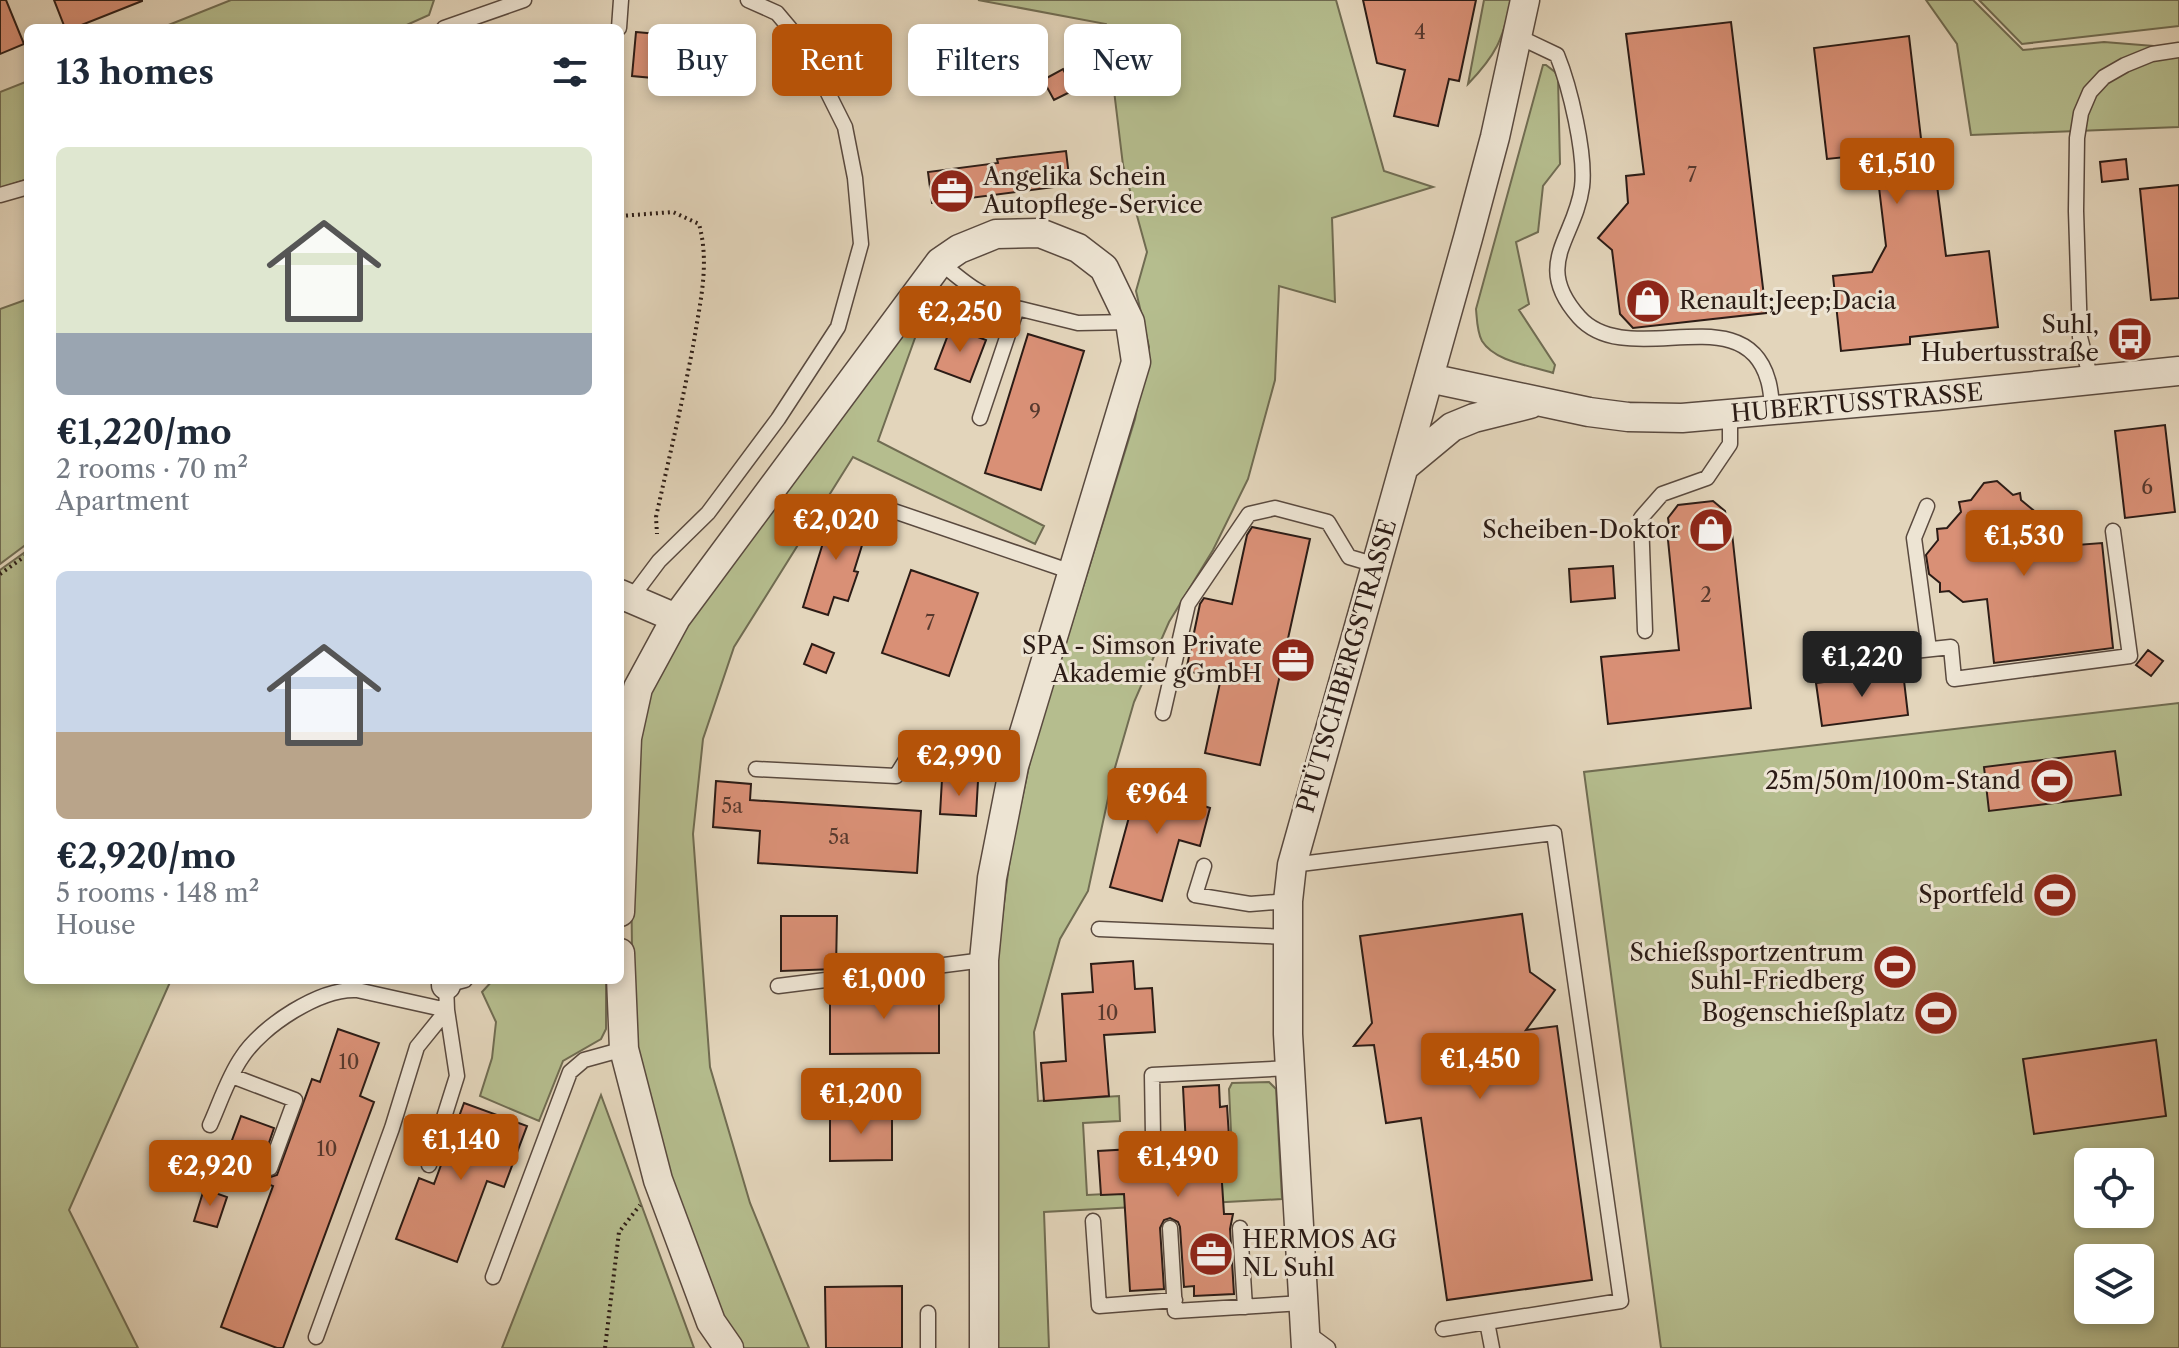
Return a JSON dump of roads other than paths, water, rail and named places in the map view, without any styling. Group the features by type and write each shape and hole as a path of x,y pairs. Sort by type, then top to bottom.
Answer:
{"street":[{"name":"PFÜTSCHBERGSTRASSE","path":"1305,1328 1290,1068 1288,901 1292,865 1487,166 1519,37 1525,0"},
{"path":"624,813 627,738 638,688 676,618 940,262 959,249 996,234 1040,233 1078,248 1104,268 1130,322 1136,362 1014,766 992,878 984,960 984,1348"},
{"name":"HUBERTUSSTRASSE","path":"1429,378 1535,403 1628,417 1682,418 2179,371"},
{"name":"HUBERTUSSTRASSE","path":"1405,466 1452,427 1474,418 1535,403"},
{"path":"626,595 676,618"},
{"path":"621,984 624,1049 658,1180 711,1322 729,1348"}],"lane":[{"path":"455,24 524,0"},
{"path":"619,24 621,0"},
{"path":"626,595 708,513 778,419 838,327 861,244 855,178 845,127 804,45 777,13 748,0"},
{"path":"1519,37 1557,55 1569,84 1582,186 1576,210 1558,252 1556,273 1580,318 1615,337 1656,341 1711,336 1727,338 1744,346 1759,360 1768,378 1773,410"},
{"path":"2091,380 2080,337 2076,211 2077,138 2081,113 2090,92 2104,77 2152,54 2179,50"},
{"path":"0,195 24,188"},
{"path":"940,262 987,298 1017,308 1078,323 1130,322"},
{"path":"980,418 1017,308"},
{"path":"1645,631 1641,518 1662,494 1707,478 1730,444 1730,414"},
{"path":"879,506 1072,572"},
{"path":"1927,506 1914,538 1929,649"},
{"path":"1163,713 1188,604 1249,514 1275,508 1328,522 1349,557 1376,565"},
{"path":"1824,656 1858,657 1951,647 1954,679 2130,656 2113,531"},
{"path":"756,769 896,776 914,747 1014,766"},
{"path":"1292,865 1554,833 1621,1301 1443,1329"},
{"path":"1204,866 1195,895 1250,904 1288,901"},
{"path":"1099,929 1288,937"},
{"path":"778,986 984,960"},
{"path":"210,1125 232,1076 254,1041 313,1000 343,989 451,989"},
{"path":"429,1165 457,1076 451,989"},
{"path":"316,1337 392,1128 417,1047 451,989"},
{"path":"493,1277 570,1072 584,1060 624,1049"},
{"path":"1153,1136 1152,1075 1290,1068"},
{"path":"232,1076 295,1100 270,1168"},
{"path":"1093,1221 1099,1306 1175,1300"},
{"path":"1170,1228 1175,1311 1245,1307 1305,1328 1328,1348"},
{"path":"1240,1228 1245,1307"},
{"path":"928,1313 928,1348"},
{"path":"1487,1322 1492,1348"}],"place":[{"name":"Angelika Schein Autopflege-Service","path":"952,191"},
{"name":"Renault;Jeep;Dacia","path":"1648,301"},
{"name":"Suhl, Hubertusstraße","path":"2130,339"},
{"name":"Scheiben-Doktor","path":"1711,530"},
{"name":"SPA - Simson Private Akademie gGmbH","path":"1293,660"},
{"name":"25m/50m/100m-Stand","path":"2052,781"},
{"name":"Sportfeld","path":"2055,895"},
{"name":"Schießsportzentrum Suhl-Friedberg","path":"1895,967"},
{"name":"Bogenschießplatz","path":"1936,1013"},
{"name":"HERMOS AG NL Suhl","path":"1211,1254"}]}
